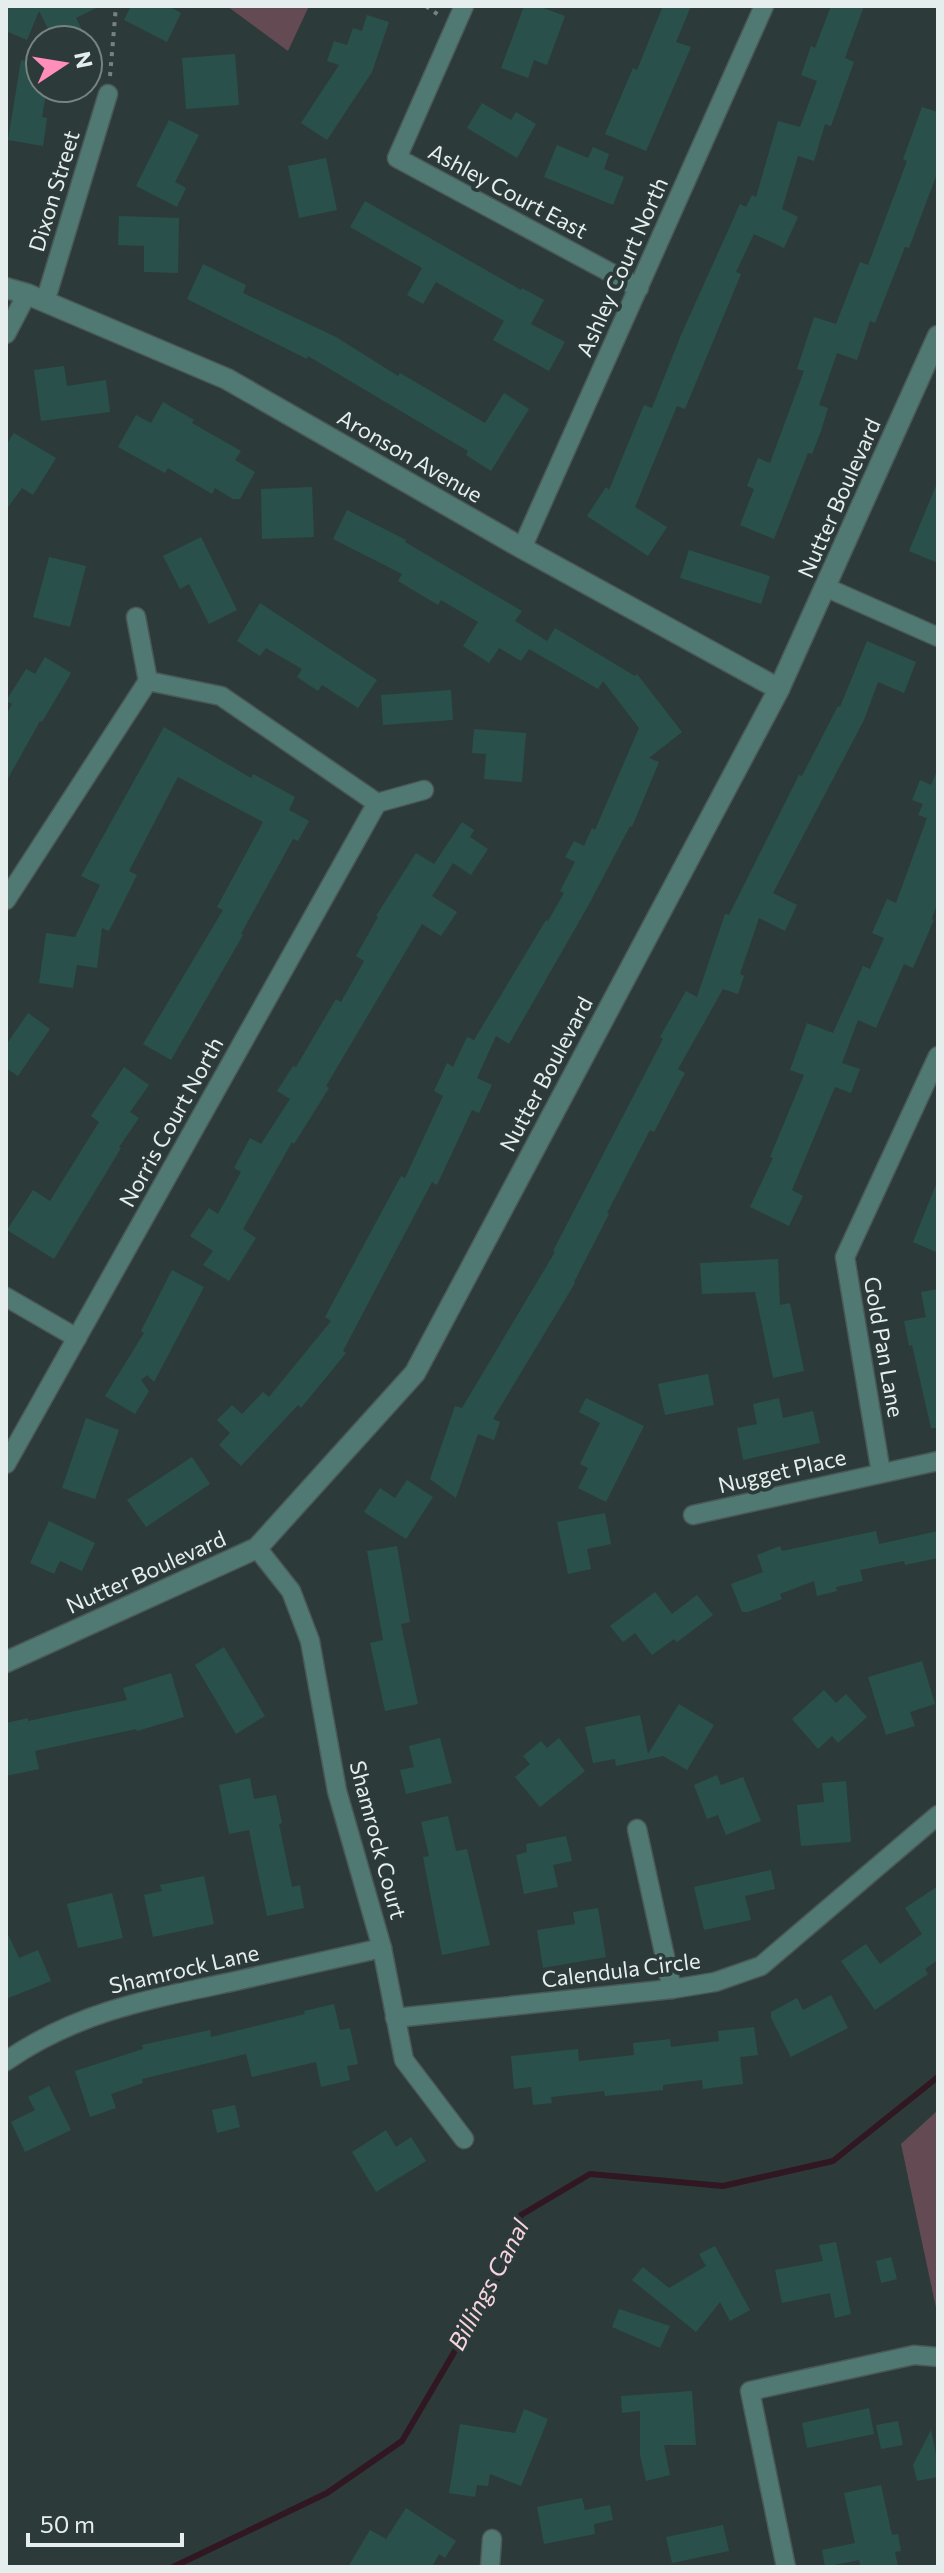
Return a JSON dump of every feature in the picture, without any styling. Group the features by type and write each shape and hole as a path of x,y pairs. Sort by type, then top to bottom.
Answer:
{"street":[{"name":"Ashley Court East","path":"464,6 397,158 639,288"},
{"name":"Ashley Court North","path":"522,548 764,6"},
{"name":"Dixon Street","path":"6,334 36,298 108,94"},
{"name":"Aronson Avenue","path":"6,288 227,379 522,548 779,689"},
{"name":"Nutter Boulevard","path":"6,1662 257,1548 415,1373 779,689 938,336"},
{"path":"825,587 938,637"},
{"path":"6,900 148,681 136,617"},
{"path":"148,681 221,696 377,803 424,790"},
{"name":"Norris Court North","path":"6,1464 377,803"},
{"name":"Gold Pan Lane","path":"881,1473 845,1257 938,1056"},
{"path":"6,1297 77,1338"},
{"name":"Nugget Place","path":"693,1515 938,1461"},
{"name":"Shamrock Court","path":"257,1548 291,1591 310,1641 337,1791 382,1948 404,2060 464,2139"},
{"name":"Calendula Circle","path":"395,2018 672,1989 715,1982 761,1966 938,1815"},
{"path":"637,1829 672,1989"},
{"name":"Shamrock Lane","path":"6,2061 26,2047 74,2023 119,2006 382,1948"},
{"path":"786,2567 750,2391 914,2355 938,2357"},
{"path":"490,2567 492,2539"}],"path":[{"path":"108,94 116,6"}],"shaded area":[{"path":"227,6 309,6 288,51"},
{"path":"938,2110 938,2317 901,2144"}],"building":[{"path":"6,6 100,6 76,18 79,24 46,24 39,11 34,24 24,24 24,39 6,31"},
{"path":"131,6 168,6 181,13 167,42 124,20"},
{"path":"524,6 538,6 565,16 547,65 534,60 528,78 501,68"},
{"path":"663,6 691,6 676,42 691,47 646,151 605,134 633,68 637,70"},
{"path":"831,6 864,6 845,58 854,62 831,126 825,124 814,161 798,156 782,209 798,217 784,248 754,234 736,272 741,274 685,409 677,406 635,507 667,527 648,556 587,516 606,487 609,490 644,405 652,408 740,204 746,207 752,195 756,197 778,121 800,127 817,81 801,75"},
{"path":"367,15 389,22 372,72 327,140 301,123 339,65 327,61 334,41 347,45 353,28 362,31"},
{"path":"235,54 239,105 186,109 182,58"},
{"path":"21,60 24,61 24,104 44,104 42,117 47,118 43,146 8,140"},
{"path":"482,103 511,120 516,112 536,124 517,158 467,128"},
{"path":"922,107 938,112 938,171 909,248 905,247 875,323 870,321 857,360 837,353 819,405 828,408 821,431 812,454 808,453 774,539 740,525 754,489 747,486 758,458 770,463 804,371 797,369 814,317 836,324 860,262 868,265 907,161 903,159"},
{"path":"169,120 199,135 175,182 186,188 177,207 136,186"},
{"path":"557,145 588,158 593,147 609,154 604,169 624,177 613,205 544,177"},
{"path":"326,158 337,210 299,218 288,166"},
{"path":"365,201 544,300 531,324 565,342 549,371 493,340 504,321 436,282 423,304 407,295 422,268 350,227"},
{"path":"119,216 179,218 178,273 144,272 144,246 118,245"},
{"path":"203,264 246,285 243,293 336,337 398,376 400,373 485,423 504,393 529,409 491,471 466,455 468,451 308,356 307,359 187,299"},
{"path":"64,366 67,386 106,380 110,412 41,421 34,370"},
{"path":"163,402 241,451 235,460 255,472 240,499 233,499 215,488 212,494 168,468 165,473 118,447 136,415 151,423"},
{"path":"14,433 56,458 33,495 22,488 6,510 6,445"},
{"path":"938,481 938,563 909,551"},
{"path":"312,487 314,537 262,539 261,489"},
{"path":"347,510 406,540 522,611 515,621 547,641 555,628 635,676 637,674 682,732 649,758 659,762 632,827 509,1044 496,1036 477,1078 492,1085 479,1113 472,1110 437,1185 432,1182 343,1351 346,1353 301,1408 298,1405 241,1466 219,1445 230,1433 217,1420 232,1405 242,1414 263,1392 269,1397 331,1321 325,1317 401,1176 405,1178 443,1096 434,1091 447,1063 453,1067 467,1037 474,1040 548,921 564,893 560,891 575,862 565,857 574,841 584,846 592,828 595,830 639,728 603,681 598,689 529,649 521,661 499,648 489,663 463,646 478,622 441,600 438,605 398,581 402,574 333,539"},
{"path":"201,537 237,610 209,624 189,584 180,589 163,556"},
{"path":"689,550 770,576 761,604 680,578"},
{"path":"49,557 86,566 70,627 33,617"},
{"path":"260,603 377,680 358,708 322,685 318,691 297,677 302,669 266,648 260,656 237,641"},
{"path":"867,641 916,662 904,693 878,682 864,720 773,893 797,905 785,931 759,918 740,974 744,976 738,994 723,989 678,1069 685,1073 654,1132 650,1130 575,1283 493,1419 500,1422 494,1440 478,1434 456,1498 430,1479 455,1406 462,1408 555,1252 663,1039 660,1037 686,991 697,997 725,914 729,915 799,775 802,776 840,707"},
{"path":"45,657 71,673 6,782 6,715 12,704 6,701 26,669 35,674"},
{"path":"451,690 453,720 383,725 381,695"},
{"path":"164,727 251,778 253,774 295,797 289,810 309,821 298,841 293,839 243,935 171,1060 143,1044 223,910 217,907 263,822 178,777 129,871 137,875 109,931 102,928 97,968 77,965 73,988 39,983 46,933 75,937 100,885 81,876"},
{"path":"474,729 526,733 522,782 484,779 486,754 472,753"},
{"path":"938,768 938,901 934,920 913,968 904,964 876,1028 858,1020 842,1063 860,1069 851,1093 835,1087 792,1190 803,1196 789,1226 750,1207 773,1158 770,1157 804,1075 790,1070 807,1023 833,1033 863,966 870,969 884,938 872,933 887,899 896,903 927,818 918,815 923,804 912,800 920,780 931,785"},
{"path":"462,822 474,830 470,837 488,849 471,875 453,863 432,896 457,912 441,936 422,924 326,1086 329,1088 294,1144 292,1142 243,1229 256,1238 229,1281 203,1265 213,1251 190,1236 209,1208 218,1214 241,1172 234,1168 250,1138 261,1144 290,1099 277,1091 293,1066 296,1067 336,999 341,1002 364,961 356,956 376,916 416,853 434,864"},
{"path":"28,1013 50,1029 18,1076 6,1068 6,1045"},
{"path":"124,1067 149,1085 130,1112 139,1118 54,1259 7,1230 33,1190 50,1201 99,1122 91,1116"},
{"path":"938,1182 938,1253 913,1242"},
{"path":"778,1259 780,1305 790,1303 804,1371 773,1378 755,1292 702,1294 700,1263"},
{"path":"172,1270 204,1287 154,1382 147,1375 141,1380 149,1391 135,1414 105,1396 144,1333 141,1331"},
{"path":"938,1289 938,1428 931,1428 904,1321 926,1317 921,1292"},
{"path":"708,1374 714,1405 665,1415 658,1384"},
{"path":"586,1398 644,1426 606,1502 578,1488 588,1468 580,1464 600,1423 579,1412"},
{"path":"779,1398 783,1418 813,1411 820,1443 743,1460 737,1428 757,1424 753,1404"},
{"path":"86,1418 119,1430 95,1499 62,1488"},
{"path":"192,1457 210,1484 146,1527 127,1500"},
{"path":"407,1480 433,1497 406,1539 364,1512 380,1488 395,1498"},
{"path":"605,1513 611,1544 587,1549 591,1569 568,1574 557,1522"},
{"path":"49,1521 95,1543 82,1571 60,1561 54,1574 30,1563"},
{"path":"876,1531 879,1544 938,1531 938,1558 860,1570 863,1581 836,1587 837,1591 817,1596 814,1581 780,1594 782,1599 742,1612 731,1584 763,1572 757,1555 780,1546 782,1551"},
{"path":"397,1546 410,1622 401,1624 418,1704 385,1711 370,1643 383,1640 367,1551"},
{"path":"655,1592 672,1614 697,1595 713,1615 677,1642 674,1639 652,1655 635,1633 623,1642 610,1626"},
{"path":"224,1647 265,1716 236,1734 195,1665"},
{"path":"922,1661 935,1704 910,1712 915,1726 886,1735 868,1677"},
{"path":"171,1673 184,1717 137,1731 35,1751 39,1769 6,1776 6,1723 127,1700 123,1688"},
{"path":"824,1690 836,1703 846,1694 867,1717 838,1743 832,1736 818,1749 792,1719"},
{"path":"679,1704 714,1725 687,1770 663,1756 616,1766 615,1759 593,1763 585,1727 640,1715 648,1754"},
{"path":"440,1738 452,1783 406,1794 400,1770 414,1767 409,1746"},
{"path":"559,1738 585,1771 540,1807 515,1777 530,1764 523,1756 541,1741 547,1748"},
{"path":"717,1775 721,1785 743,1777 761,1821 726,1835 718,1815 707,1819 694,1785"},
{"path":"250,1778 254,1799 276,1795 292,1887 300,1885 304,1908 267,1916 249,1830 229,1834 219,1785"},
{"path":"846,1781 851,1842 801,1846 797,1805 824,1802 822,1783"},
{"path":"448,1816 456,1851 467,1849 490,1945 442,1955 423,1857 429,1856 421,1822"},
{"path":"566,1836 572,1861 553,1865 558,1887 524,1894 516,1855 527,1852 526,1844"},
{"path":"771,1870 775,1889 745,1896 751,1920 704,1930 694,1887"},
{"path":"204,1876 214,1924 153,1937 144,1895 162,1891 160,1885"},
{"path":"938,1886 938,1960 925,1969 928,1974 875,2010 841,1961 866,1944 880,1964 922,1934 905,1908"},
{"path":"112,1893 123,1938 78,1948 67,1904"},
{"path":"598,1908 606,1957 543,1968 537,1930 575,1924 573,1912"},
{"path":"6,1930 19,1958 38,1950 51,1981 6,1999"},
{"path":"831,1995 848,2028 791,2057 771,2018 771,2012 797,1998 803,2010"},
{"path":"334,2004 340,2030 350,2028 358,2064 347,2066 350,2080 321,2087 316,2062 252,2077 246,2054 142,2079 143,2083 111,2094 116,2108 90,2117 75,2071 143,2049 142,2045 210,2030 211,2037"},
{"path":"754,2027 758,2055 740,2057 743,2084 703,2089 702,2080 663,2085 663,2090 605,2096 604,2091 551,2097 552,2103 533,2105 531,2087 514,2089 511,2056 578,2049 579,2061 634,2055 633,2043 670,2039 671,2047 719,2041 718,2031"},
{"path":"49,2086 71,2130 25,2152 11,2122 35,2110 28,2097"},
{"path":"235,2105 240,2127 217,2133 212,2110"},
{"path":"386,2130 396,2147 411,2137 426,2161 376,2192 352,2152"},
{"path":"836,2242 851,2314 835,2318 830,2293 782,2303 775,2270 823,2261 819,2245"},
{"path":"715,2246 750,2310 730,2321 720,2302 696,2332 632,2280 643,2267 669,2288 706,2266 699,2254"},
{"path":"891,2257 897,2279 881,2283 876,2261"},
{"path":"619,2309 670,2326 660,2348 612,2327"},
{"path":"692,2391 696,2445 664,2445 670,2475 646,2481 640,2455 640,2411 622,2413 621,2396"},
{"path":"869,2408 874,2434 807,2448 802,2423"},
{"path":"524,2409 548,2419 521,2486 490,2474 488,2486 477,2485 475,2497 449,2493 460,2424 515,2433"},
{"path":"898,2421 903,2445 881,2449 876,2425"},
{"path":"931,2430 938,2477 917,2481 913,2465"},
{"path":"881,2485 892,2535 898,2534 901,2551 895,2552 898,2567 861,2567 859,2560 825,2567 822,2550 855,2543 844,2493"},
{"path":"582,2498 585,2510 610,2505 613,2520 594,2524 595,2534 544,2544 537,2507"},
{"path":"406,2508 456,2541 445,2558 439,2554 432,2567 348,2567 370,2530 386,2539"},
{"path":"723,2525 729,2551 672,2563 666,2537"}],"waterway":[{"name":"Billings Canal","path":"173,2567 327,2493 402,2441 503,2269 521,2215 590,2174 723,2186 833,2161 938,2077"}]}
